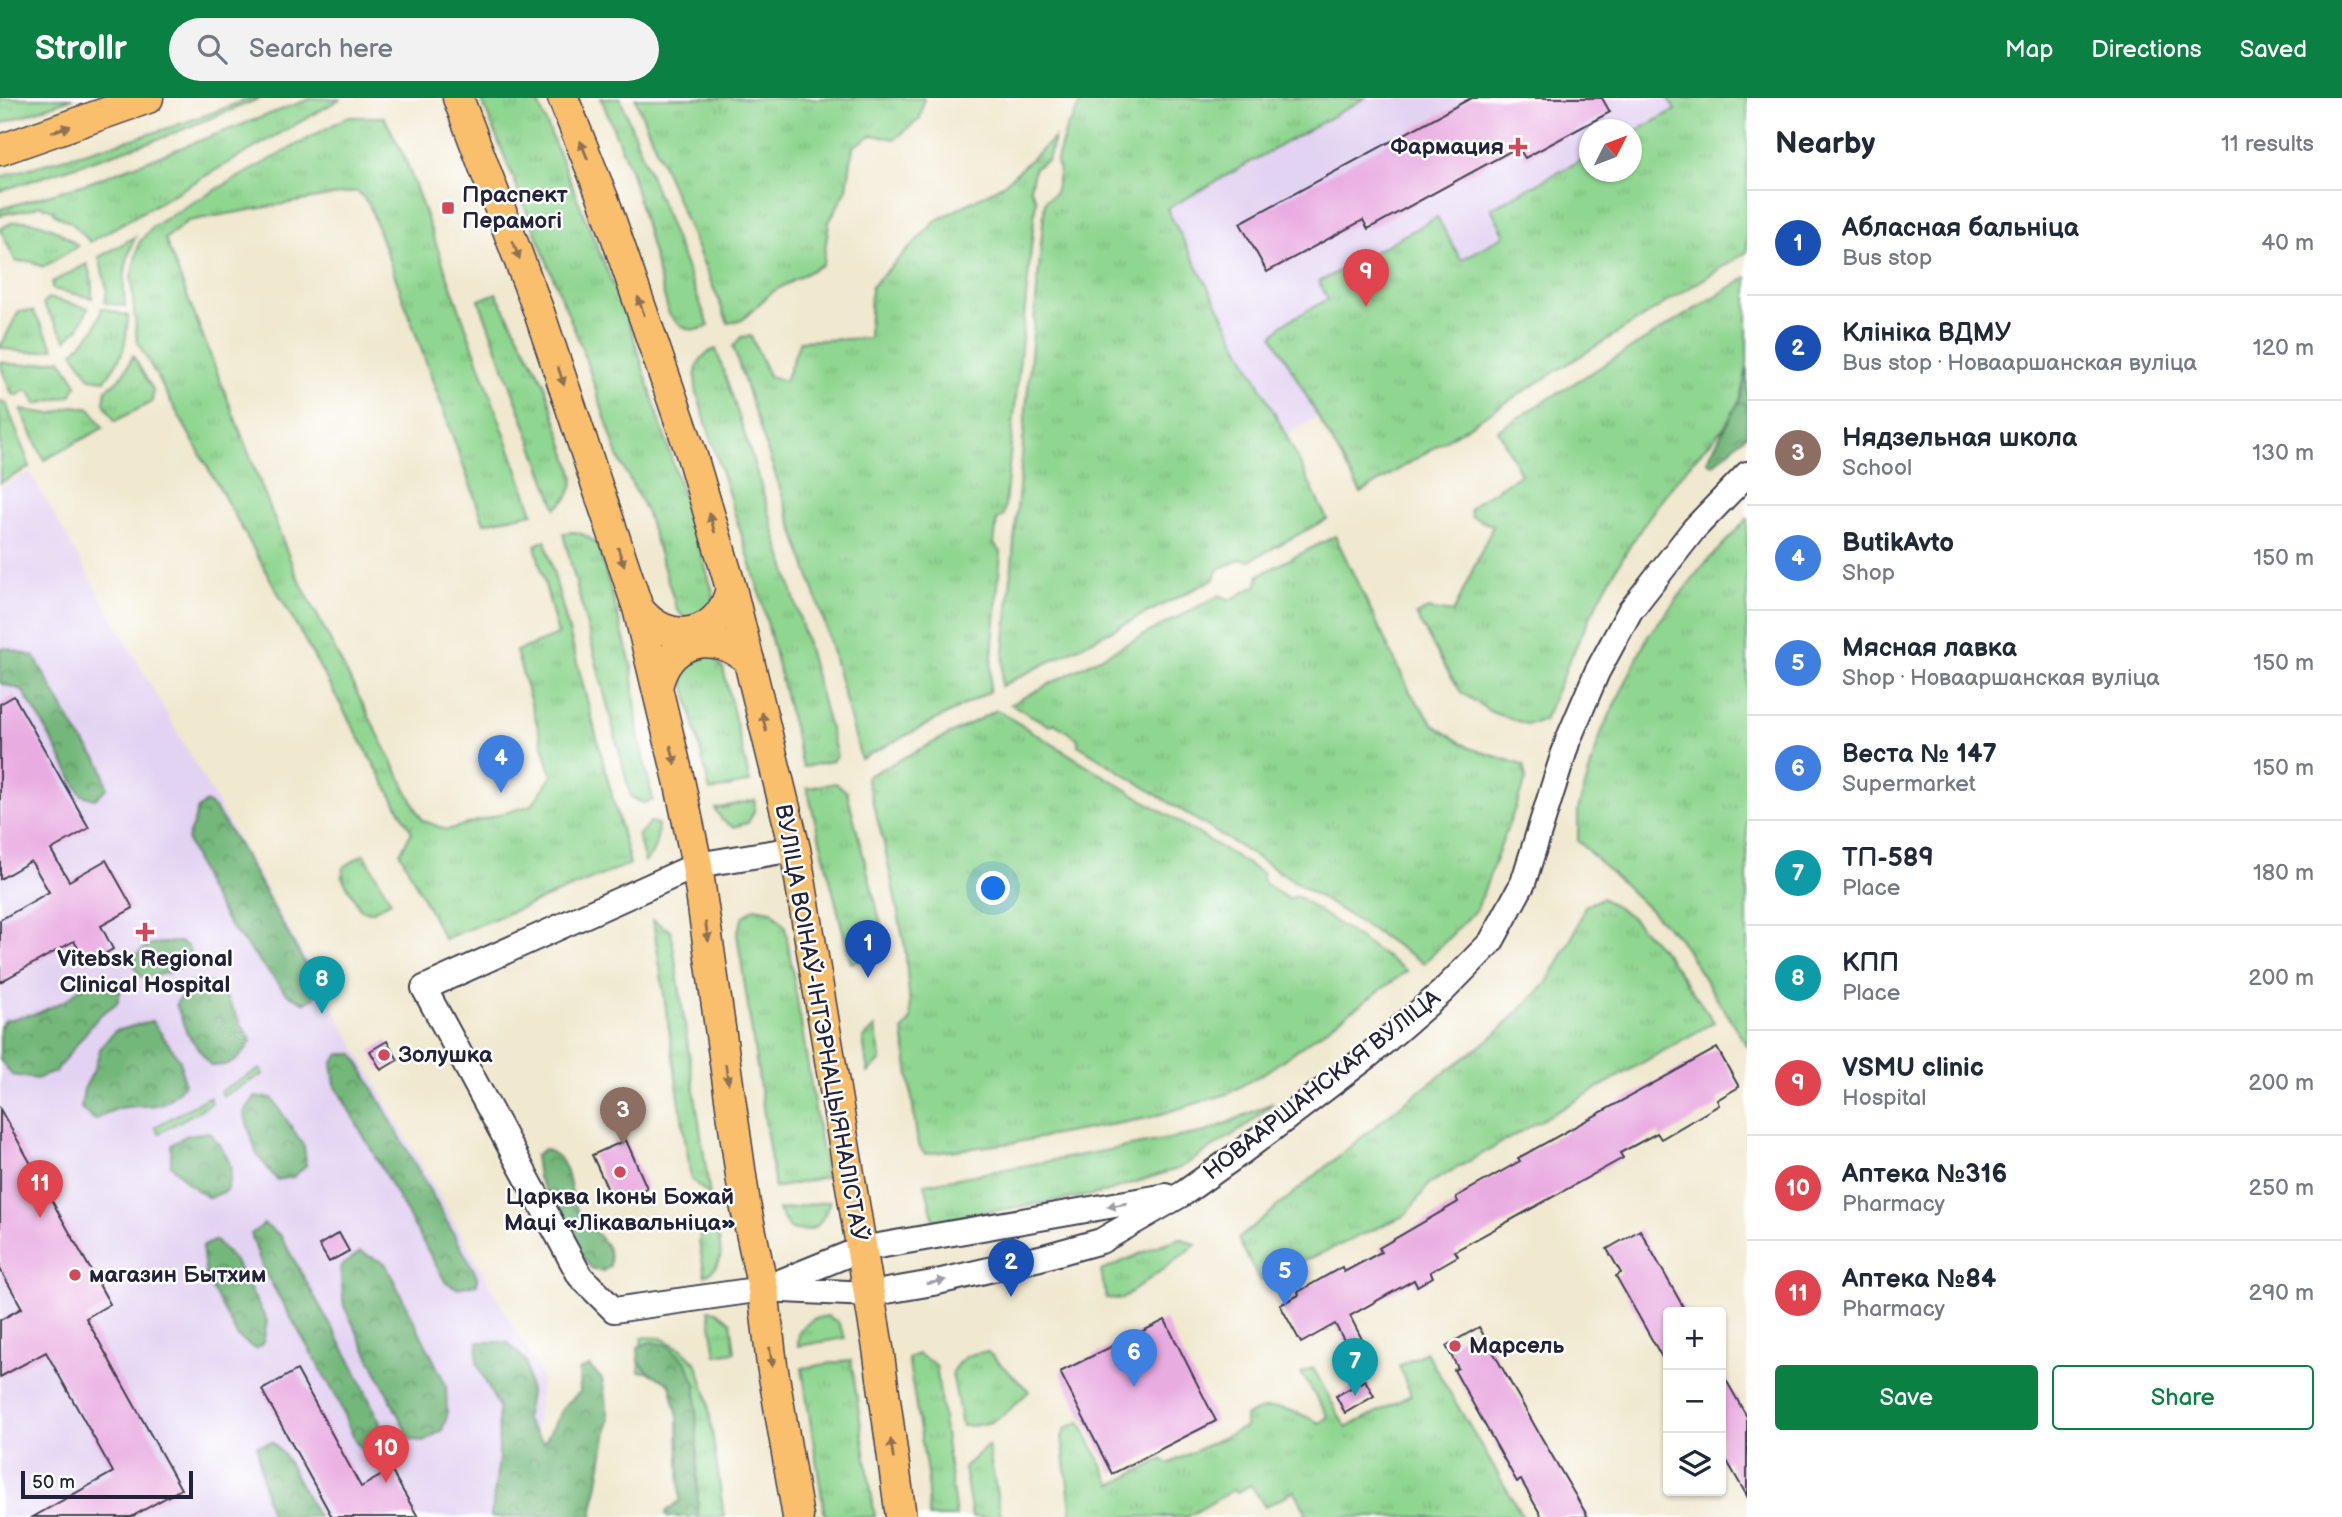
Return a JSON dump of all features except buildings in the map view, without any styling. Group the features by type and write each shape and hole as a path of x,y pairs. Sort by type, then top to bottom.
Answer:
{"main road":[{"path":"0,150 148,98"},
{"name":"ВУЛІЦА ВОІНАЎ-ІНТЭРНАЦЫЯНАЛІСТАЎ","path":"563,98 604,201 692,456 731,588 795,849 869,1294 901,1517"},
{"path":"457,105 539,312 638,608 697,865 745,1204 763,1289 772,1366 798,1517"},
{"path":"638,608 645,618 664,630 687,633 699,630 718,618 731,588"},
{"path":"657,688 659,677 671,658 690,645 714,642 727,645 749,660"}],"street":[{"name":"НОВААРШАНСКАЯ ВУЛІЦА","path":"763,1289 869,1294 933,1283 1101,1241 1184,1193 1368,1056 1442,992 1491,942 1523,883 1568,740 1597,673 1630,611 1694,529 1747,474"},
{"path":"763,1289 614,1310 580,1276 424,988 623,896 697,865 795,849"},
{"name":"НОВААРШАНСКАЯ ВУЛІЦА","path":"763,1289 861,1249 1184,1193"}],"shaded area":[{"path":"1298,98 1736,98 1747,180 1283,436 1155,193"},
{"name":"Vitebsk Regional Clinical Hospital","path":"30,472 542,1377 526,1517 0,1517 0,488"}],"green space":[{"path":"0,98 73,98 0,124"},
{"path":"249,98 261,98 164,137 0,191 0,177 157,132"},
{"path":"312,98 340,99 90,242 72,223 54,214 53,210 39,205 0,216 0,209 88,183"},
{"path":"481,98 536,98 631,329 713,592 714,608 686,619 677,610 646,511 619,459 581,346"},
{"path":"601,98 620,98 709,326 686,328 669,314 631,172"},
{"path":"635,98 924,98 920,119 895,139 872,135 853,147 847,189 829,222 823,264 772,292 742,320 728,323"},
{"path":"1082,98 1365,98 1167,209 1327,519 1249,561 1241,559 1217,570 1214,579 1001,686 1045,201 1055,193 1060,170 1056,163 1067,126"},
{"path":"1669,98 1747,98 1747,252 1361,493 1273,336 1283,324 1328,299 1319,282 1437,217 1461,260 1505,235 1491,208 1579,161 1579,182 1642,182 1642,128 1675,110"},
{"path":"347,117 384,117 405,158 533,513 484,523 369,204 357,191 188,221 165,239 295,572 422,820 447,830 532,805 552,776 516,651 558,635 535,545 545,540 630,864 444,939 400,853 412,832 137,341 131,277 139,243 152,227"},
{"path":"1054,138 1048,160 1035,167 1030,188 1036,199 1004,515 997,520 994,544 1001,552 989,692 861,759 825,624 733,347 741,337 751,336 769,376 785,381 800,341 869,338 871,287 937,220 1003,185"},
{"path":"26,221 54,229 78,246 43,267 30,261 16,262 0,229 13,222"},
{"path":"135,237 125,271 125,306 105,303 107,290 99,257"},
{"path":"87,264 92,281 92,298 52,289 52,282"},
{"path":"1747,277 1747,405 1685,470 1636,536 1595,608 1544,721 1526,724 1491,712 1461,692 1416,615 1428,609 1453,613 1493,526 1471,516 1470,509 1521,474 1498,430"},
{"path":"496,293 544,383 574,477 569,495 556,508 479,300"},
{"path":"48,298 88,308 79,328 66,340 43,304"},
{"path":"102,308 128,316 123,350 105,380 90,378 73,352 95,329"},
{"path":"19,311 33,311 54,348 27,352 0,347"},
{"path":"716,349 750,450 795,602 837,756 832,761 803,767 759,590 697,394 697,367 704,356"},
{"path":"133,356 153,390 152,402 115,421 104,403 106,389 122,375"},
{"path":"61,359 77,384 71,396 36,404 31,393 25,390 18,395 12,394 0,364 31,364"},
{"path":"1747,367 1747,434 1713,465 1707,461 1740,399"},
{"path":"0,401 6,403 30,467 0,483"},
{"path":"74,406 91,409 103,428 44,460 21,410 52,414"},
{"path":"1747,519 1747,1046 1678,937 1578,841 1578,810 1601,733 1648,636 1702,567"},
{"path":"572,532 587,537 599,548 632,668 638,735 653,800 643,803 631,797 563,533"},
{"path":"1335,536 1410,692 1434,725 1469,748 1523,765 1526,779 1477,909 1424,963 1078,745 1078,739 1054,723 1050,726 1011,704 1220,595 1230,600 1257,585 1259,575"},
{"path":"5,648 34,656 77,733 102,766 107,788 95,799 81,795 22,690 0,683 0,650"},
{"path":"704,653 715,659 723,668 750,782 710,791 683,677 689,661"},
{"path":"997,710 1262,873 1263,882 1288,899 1297,896 1407,971 1269,1070 1227,1094 1148,1118 1012,1143 925,1154 918,1145 903,1031 911,1019 905,947 884,844 866,777"},
{"path":"836,783 847,792 882,928 881,943 876,953 872,957 851,963 807,788"},
{"path":"755,800 754,811 748,823 733,827 722,820 715,809"},
{"path":"206,802 215,809 239,846 314,980 314,998 305,1003 286,993 230,926 206,886 187,839 197,810"},
{"path":"650,822 658,824 657,835 654,849 645,862 638,836"},
{"path":"364,854 391,901 371,912 361,910 342,877 344,867"},
{"path":"1602,898 1630,916 1665,953 1714,1022 1429,1184 1406,1215 1260,1281 1238,1239 1401,1105 1496,1034 1546,984 1575,932 1585,906"},
{"path":"754,908 772,911 785,926 826,1177 775,1188 737,933 743,917"},
{"path":"653,920 671,931 710,1196 691,1179"},
{"path":"179,942 187,946 192,956 181,967 169,972 141,977 130,960 150,944"},
{"path":"110,979 121,989 117,1003 99,1016 55,1072 36,1079 12,1075 0,1060 0,1026 6,1020 38,1013 67,1000 86,983"},
{"path":"189,983 218,984 251,1041 231,1063 211,1066 187,1033 176,1004"},
{"path":"152,1021 180,1060 184,1084 162,1104 120,1108 95,1120 81,1108 84,1089 95,1068 100,1048 115,1031"},
{"path":"875,1027 881,1060 868,1073 863,1039"},
{"path":"339,1054 354,1054 477,1276 477,1284 457,1288 446,1283 335,1085 332,1064"},
{"path":"260,1069 263,1074 223,1096 221,1091"},
{"path":"209,1097 212,1103 159,1133 155,1127"},
{"path":"255,1097 272,1098 304,1146 306,1166 293,1177 277,1180 257,1155 244,1113"},
{"path":"1273,1103 1245,1127 1180,1168 1098,1194 934,1221 925,1184 1206,1132"},
{"path":"210,1132 225,1153 231,1173 226,1191 209,1198 189,1184 171,1165 171,1145 187,1135"},
{"path":"544,1149 561,1160 578,1212 608,1249 610,1266 602,1272 591,1268 574,1246 568,1220 538,1178 535,1156"},
{"path":"830,1201 821,1222 805,1231 789,1228 778,1210"},
{"path":"264,1224 280,1235 354,1367 380,1423 384,1452 371,1462 355,1441 336,1396 263,1269 251,1234"},
{"path":"710,1225 716,1225 721,1254 717,1265 705,1276 699,1242 700,1233"},
{"path":"1181,1238 1196,1245 1122,1299 1106,1298 1101,1271"},
{"path":"215,1240 234,1260 267,1321 263,1343 256,1349 238,1337 206,1278 202,1247"},
{"path":"360,1252 385,1263 446,1385 447,1416 442,1430 424,1442 410,1439 344,1306 340,1267"},
{"path":"709,1310 717,1311 731,1322 735,1352 716,1355"},
{"path":"827,1316 838,1322 845,1338 798,1346 799,1331 813,1319"},
{"path":"642,1337 661,1338 682,1349 697,1364 707,1396 724,1517 684,1517 680,1371 639,1372"},
{"path":"478,1342 507,1342 526,1361 530,1394 525,1420 544,1443 564,1406 580,1392 579,1370 589,1366 602,1379 609,1419 592,1517 491,1517 499,1458 498,1407 477,1364"},
{"path":"651,1342 668,1345 686,1362 696,1384 698,1517 667,1517 666,1512 680,1500 678,1417 670,1384 650,1373 639,1362 638,1347"},
{"path":"988,1352 1029,1391 1000,1418 984,1424 962,1426 952,1372 967,1356"},
{"path":"1426,1352 1523,1517 1303,1517 1307,1514 1294,1491 1265,1507 1251,1485 1237,1492 1235,1489 1187,1517 1072,1517 1062,1437 1066,1428 1080,1422 1112,1485 1162,1459 1168,1464 1245,1427 1245,1416 1256,1411 1284,1409 1320,1423 1328,1416 1301,1373 1313,1368 1346,1428 1411,1395 1399,1366"},
{"path":"918,1354 936,1365 956,1517 929,1517 927,1473 908,1358"},
{"path":"851,1360 875,1517 825,1517 802,1368"},
{"path":"272,1442 284,1455 318,1517 272,1517 266,1499 257,1445"},
{"path":"988,1446 1001,1517 972,1517 964,1467"}],"place":[{"name":"Фармация","path":"1518,147"},
{"name":"Праспект Перамогі","path":"448,208"},
{"name":"VSMU clinic","path":"1366,307"},
{"name":"ButikAvto","path":"501,793"},
{"name":"Vitebsk Regional Clinical Hospital","path":"145,932"},
{"name":"Абласная бальніца","path":"868,978"},
{"name":"КПП","path":"322,1014"},
{"name":"Золушка","path":"384,1055"},
{"name":"Нядзельная школа","path":"623,1145"},
{"name":"Царква Іконы Божай Маці «Лікавальніца»","path":"620,1172"},
{"name":"Аптека №84","path":"40,1218"},
{"name":"магазин Бытхим","path":"75,1275"},
{"name":"Клініка ВДМУ","path":"1011,1297"},
{"name":"Мясная лавка","path":"1285,1306"},
{"name":"Марсель","path":"1455,1346"},
{"name":"Веста № 147","path":"1134,1387"},
{"name":"ТП-589","path":"1355,1396"},
{"name":"Аптека №316","path":"386,1483"}]}
